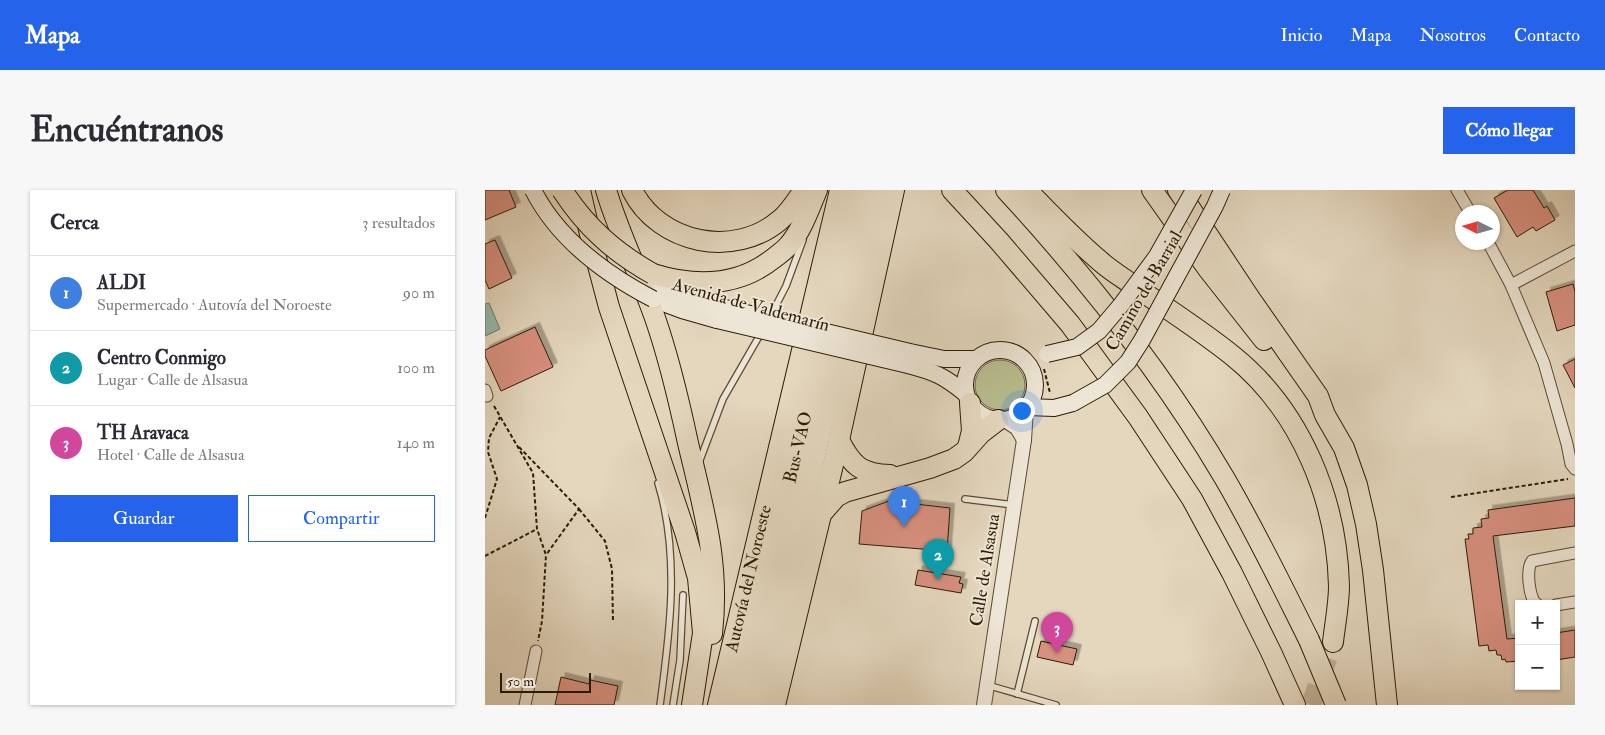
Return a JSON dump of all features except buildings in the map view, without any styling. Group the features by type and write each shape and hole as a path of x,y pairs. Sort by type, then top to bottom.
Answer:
{"highway":[{"path":"562,190 577,212 652,286 671,280 705,282 741,277 764,265 789,246 806,218 817,190"},
{"path":"580,190 604,290 685,532 698,578 703,633 692,705"},
{"path":"606,190 618,228 655,318 670,368 707,520 713,558 714,615 707,675 701,705"},
{"path":"632,190 645,208 665,226 685,237 714,243 744,239 768,228 781,220 804,190"},
{"name":"Autovía del Noroeste","path":"718,705 841,190"},
{"name":"Bus-VAO","path":"736,705 859,190"},
{"name":"Autovía del Noroeste","path":"756,705 878,190"},
{"path":"775,705 839,440 893,190"},
{"path":"947,190 999,241"},
{"path":"952,190 1071,324 1138,417 1192,499 1232,573 1295,705"},
{"path":"1006,190 1118,322 1172,396 1225,478 1263,548 1309,640 1336,705"},
{"path":"1027,190 1059,224 1101,262 1234,357 1264,386 1292,424 1317,472 1328,505 1336,548 1339,587 1333,642"},
{"path":"1153,190 1207,269 1325,415"},
{"path":"1178,190 1318,396 1325,415 1344,448 1357,485 1367,524 1387,705"},
{"path":"968,398 972,431 968,448"},
{"path":"822,513 836,496 845,492 943,464 959,456 981,433 1001,420"},
{"path":"839,440 851,462 864,471 881,475 900,476"}],"main road":[{"name":"Avenida de Valdemarín","path":"533,190 556,225 572,242 608,273 626,285 652,286"},
{"name":"Avenida de Valdemarín","path":"551,190 572,217 624,267 652,286 692,300 719,314 909,359 976,360"},
{"name":"Camino del Barrial","path":"1017,355 1044,354 1077,347 1099,331 1157,256 1194,190"},
{"name":"Camino del Barrial","path":"1026,408 1054,408 1073,403 1105,385 1128,362 1142,340 1222,190"},
{"path":"1003,350 1017,355 1027,363 1034,380 1034,392 1026,408 1012,418 1001,420 991,419 979,413 968,398 966,375 976,360 989,352 1003,350"},
{"name":"Avenida de Valdemarín","path":"909,359 946,378 968,398"}],"street":[{"path":"1457,190 1467,205"},
{"path":"1492,250 1511,285 1544,363 1571,464 1575,469"},
{"path":"1511,285 1575,251"},
{"name":"Calle de Alsasua","path":"984,705 1024,440 1026,408"},
{"path":"1001,420 1017,428 1024,440"},
{"path":"1533,600 1531,597 1529,566 1532,561 1575,553"},
{"path":"1560,604 1575,602"},
{"path":"525,705 537,652"}],"lane":[{"path":"700,460 723,399 786,286 797,260 817,190"},
{"path":"635,386 641,423"},
{"path":"656,476 666,520 671,577 669,634 660,705"},
{"path":"965,500 1014,505"},
{"path":"673,705 680,660 683,595"},
{"path":"1017,694 1035,621"},
{"path":"987,685 1057,705"}],"path":[{"path":"1044,354 1054,408"},
{"path":"486,393 533,473 537,529 546,555 537,652"},
{"path":"485,518 497,479 488,452 489,438 500,417"},
{"path":"516,444 579,509 605,541 612,569 613,622"},
{"path":"1451,497 1575,478"},
{"path":"546,555 579,509"},
{"path":"485,556 537,529"}],"green space":[{"path":"1000,360 1010,362 1018,367 1023,375 1025,385 1023,395 1018,403 1010,408 1000,410 990,408 982,403 977,395 975,385 977,375 982,367 990,362"}],"water":[{"path":"489,303 500,329 485,336 485,304"}],"tunnel":[{"path":"1311,705 1333,642"}],"place":[{"name":"ALDI","path":"904,527"},
{"name":"Centro Conmigo","path":"938,580"},
{"name":"TH Aravaca","path":"1057,653"}]}
